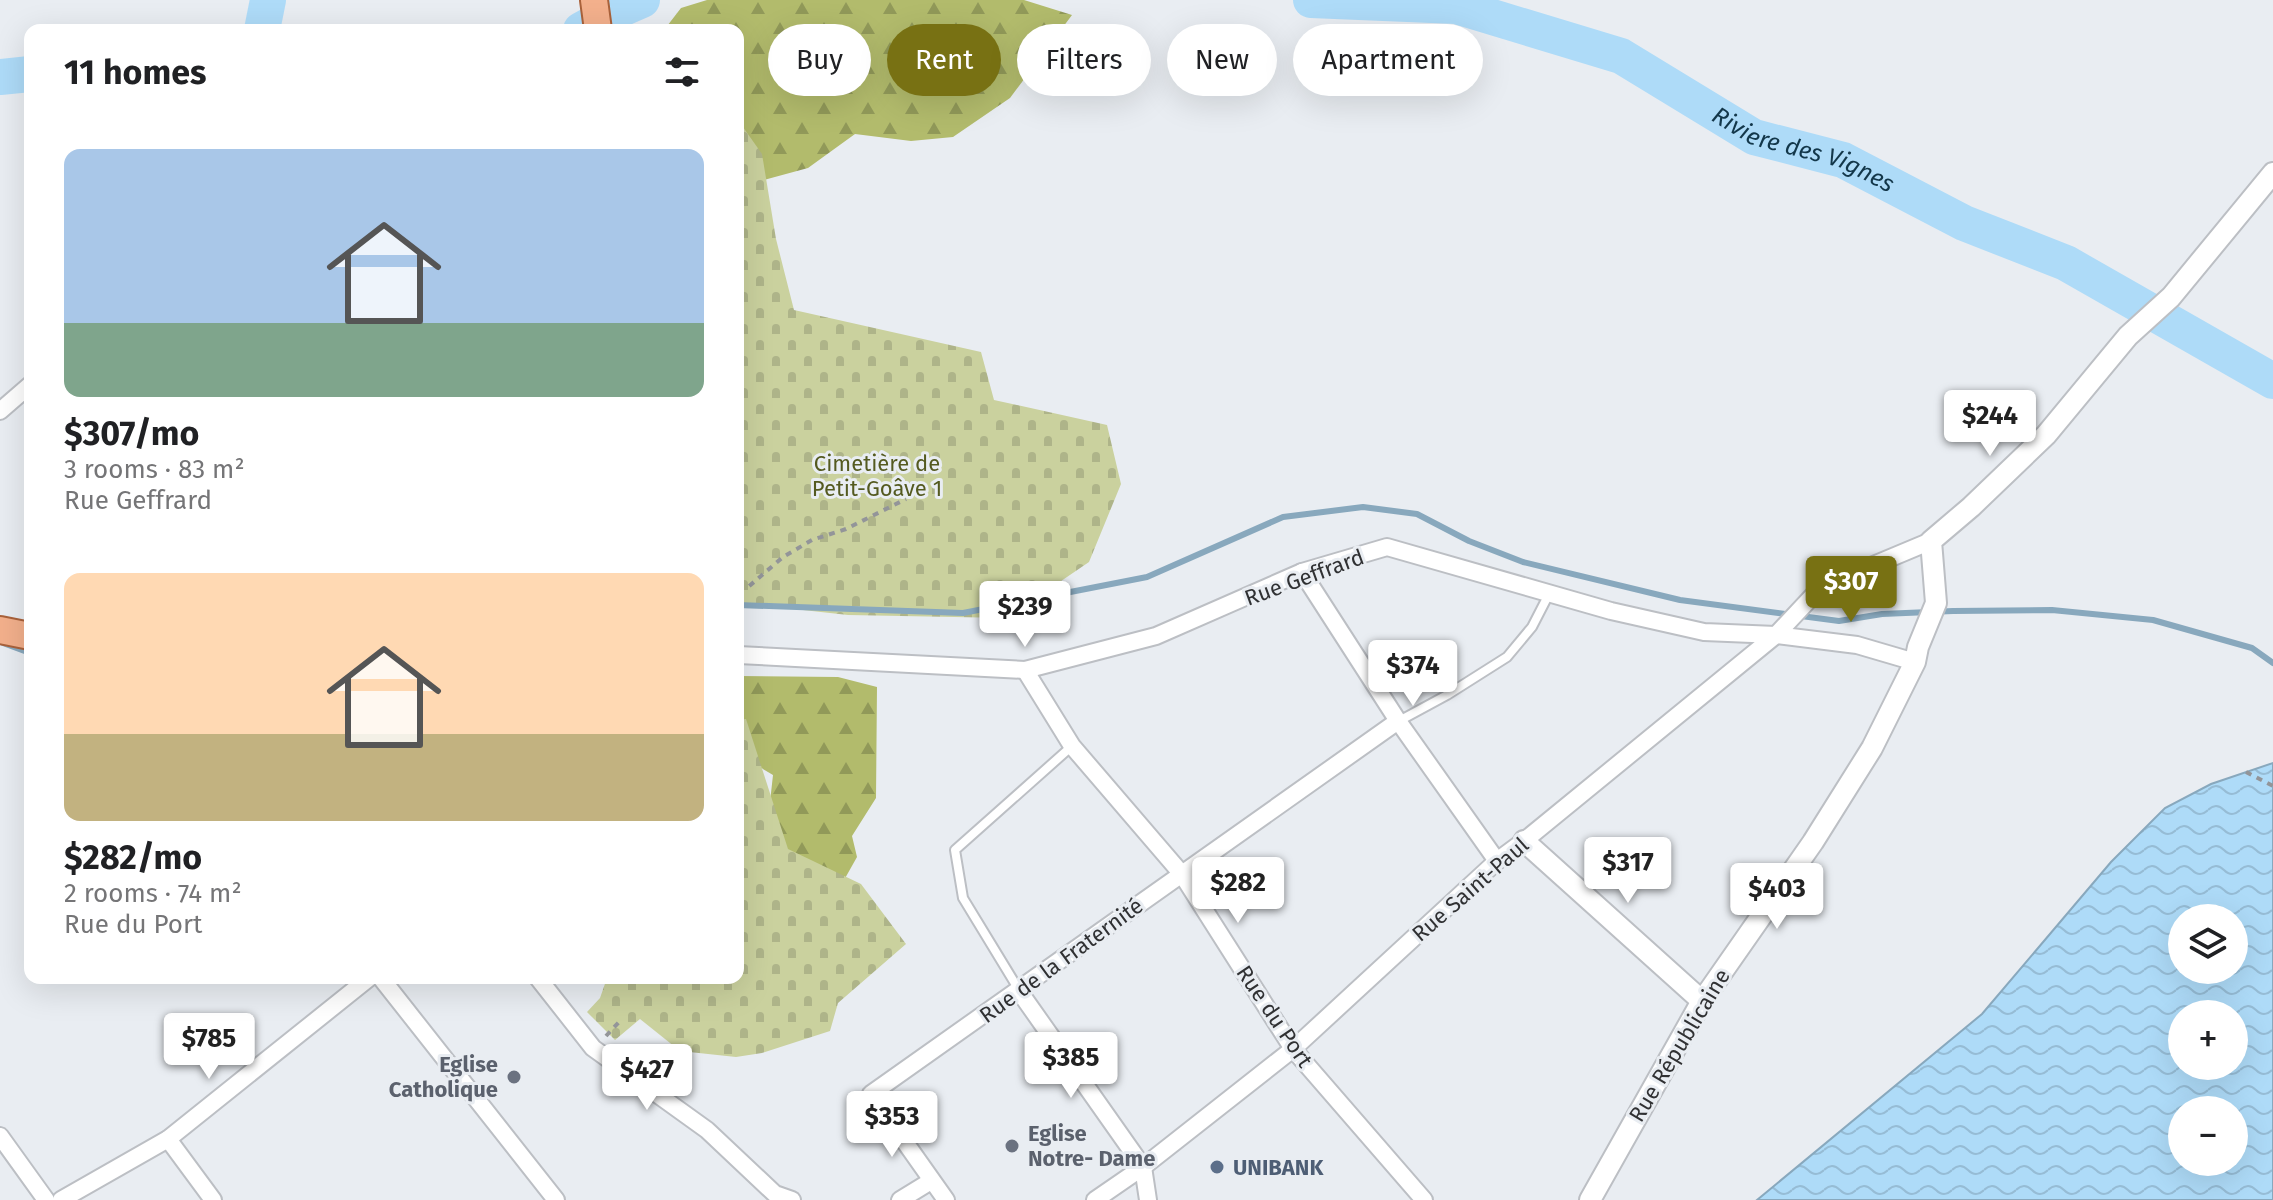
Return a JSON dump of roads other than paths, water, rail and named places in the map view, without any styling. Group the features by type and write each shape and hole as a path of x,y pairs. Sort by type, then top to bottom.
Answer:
{"main road":[{"path":"594,0 597,24"},
{"path":"0,630 24,635"}],"street":[{"path":"1931,541 2046,435 2128,336 2171,297 2273,173"},
{"path":"0,411 24,390"},
{"name":"Rue Saint-Paul","path":"1095,1200 1143,1167 1293,1049 1497,861 1776,635 1821,587 1931,541"},
{"name":"Rue Républicaine","path":"1590,1200 1702,1001 1813,842 1872,748 1917,654 1936,603 1931,541"},
{"name":"Rue Geffrard","path":"744,655 1025,670 1156,636 1302,572 1387,547 1611,611 1704,632 1776,635 1917,654"},
{"path":"1302,572 1398,721 1497,861"},
{"name":"Rue du Port","path":"1025,670 1072,746 1181,873 1293,1049 1424,1200"},
{"name":"Rue de la Fraternité","path":"931,1181 871,1094 1398,721"},
{"path":"1524,841 1702,1001"},
{"path":"61,1200 168,1139 362,984"},
{"path":"386,984 556,1200"},
{"path":"543,984 593,1048 707,1130 775,1194 792,1200"},
{"path":"1019,991 1143,1167 1148,1200"},
{"path":"0,1136 46,1200"},
{"path":"168,1139 213,1200"},
{"path":"900,1200 931,1181 946,1200"}],"lane":[{"name":"Rue de la Fraternité","path":"1398,721 1507,657 1532,627 1550,593"},
{"path":"1019,991 963,898 955,850 1072,746"}],"water":[{"path":"2273,763 2273,1200 1757,1200 1982,1014 2111,862 2165,808 2211,784"}],"waterway":[{"path":"263,24 268,0"},
{"name":"Riviere des Vignes","path":"592,24 642,0"},
{"name":"Riviere des Vignes","path":"1311,0 1456,6 1621,56 1754,137 1843,160 1964,223 2066,263 2273,381"},
{"name":"Riviere des Vignes","path":"0,77 24,75"},
{"path":"744,605 963,613 1147,577 1283,517 1363,507 1417,514 1469,541 1523,562 1680,600 1839,621 1882,614 2052,610 2153,620 2252,648 2273,663"},
{"path":"3,643 24,651"}],"place":[{"name":"Eglise Catholique","path":"514,1077"},
{"name":"Eglise Notre- Dame","path":"1012,1146"},
{"name":"UNIBANK","path":"1217,1167"}],"park label":[{"name":"Cimetière de Petit-Goâve 1","path":"877,476"}]}
